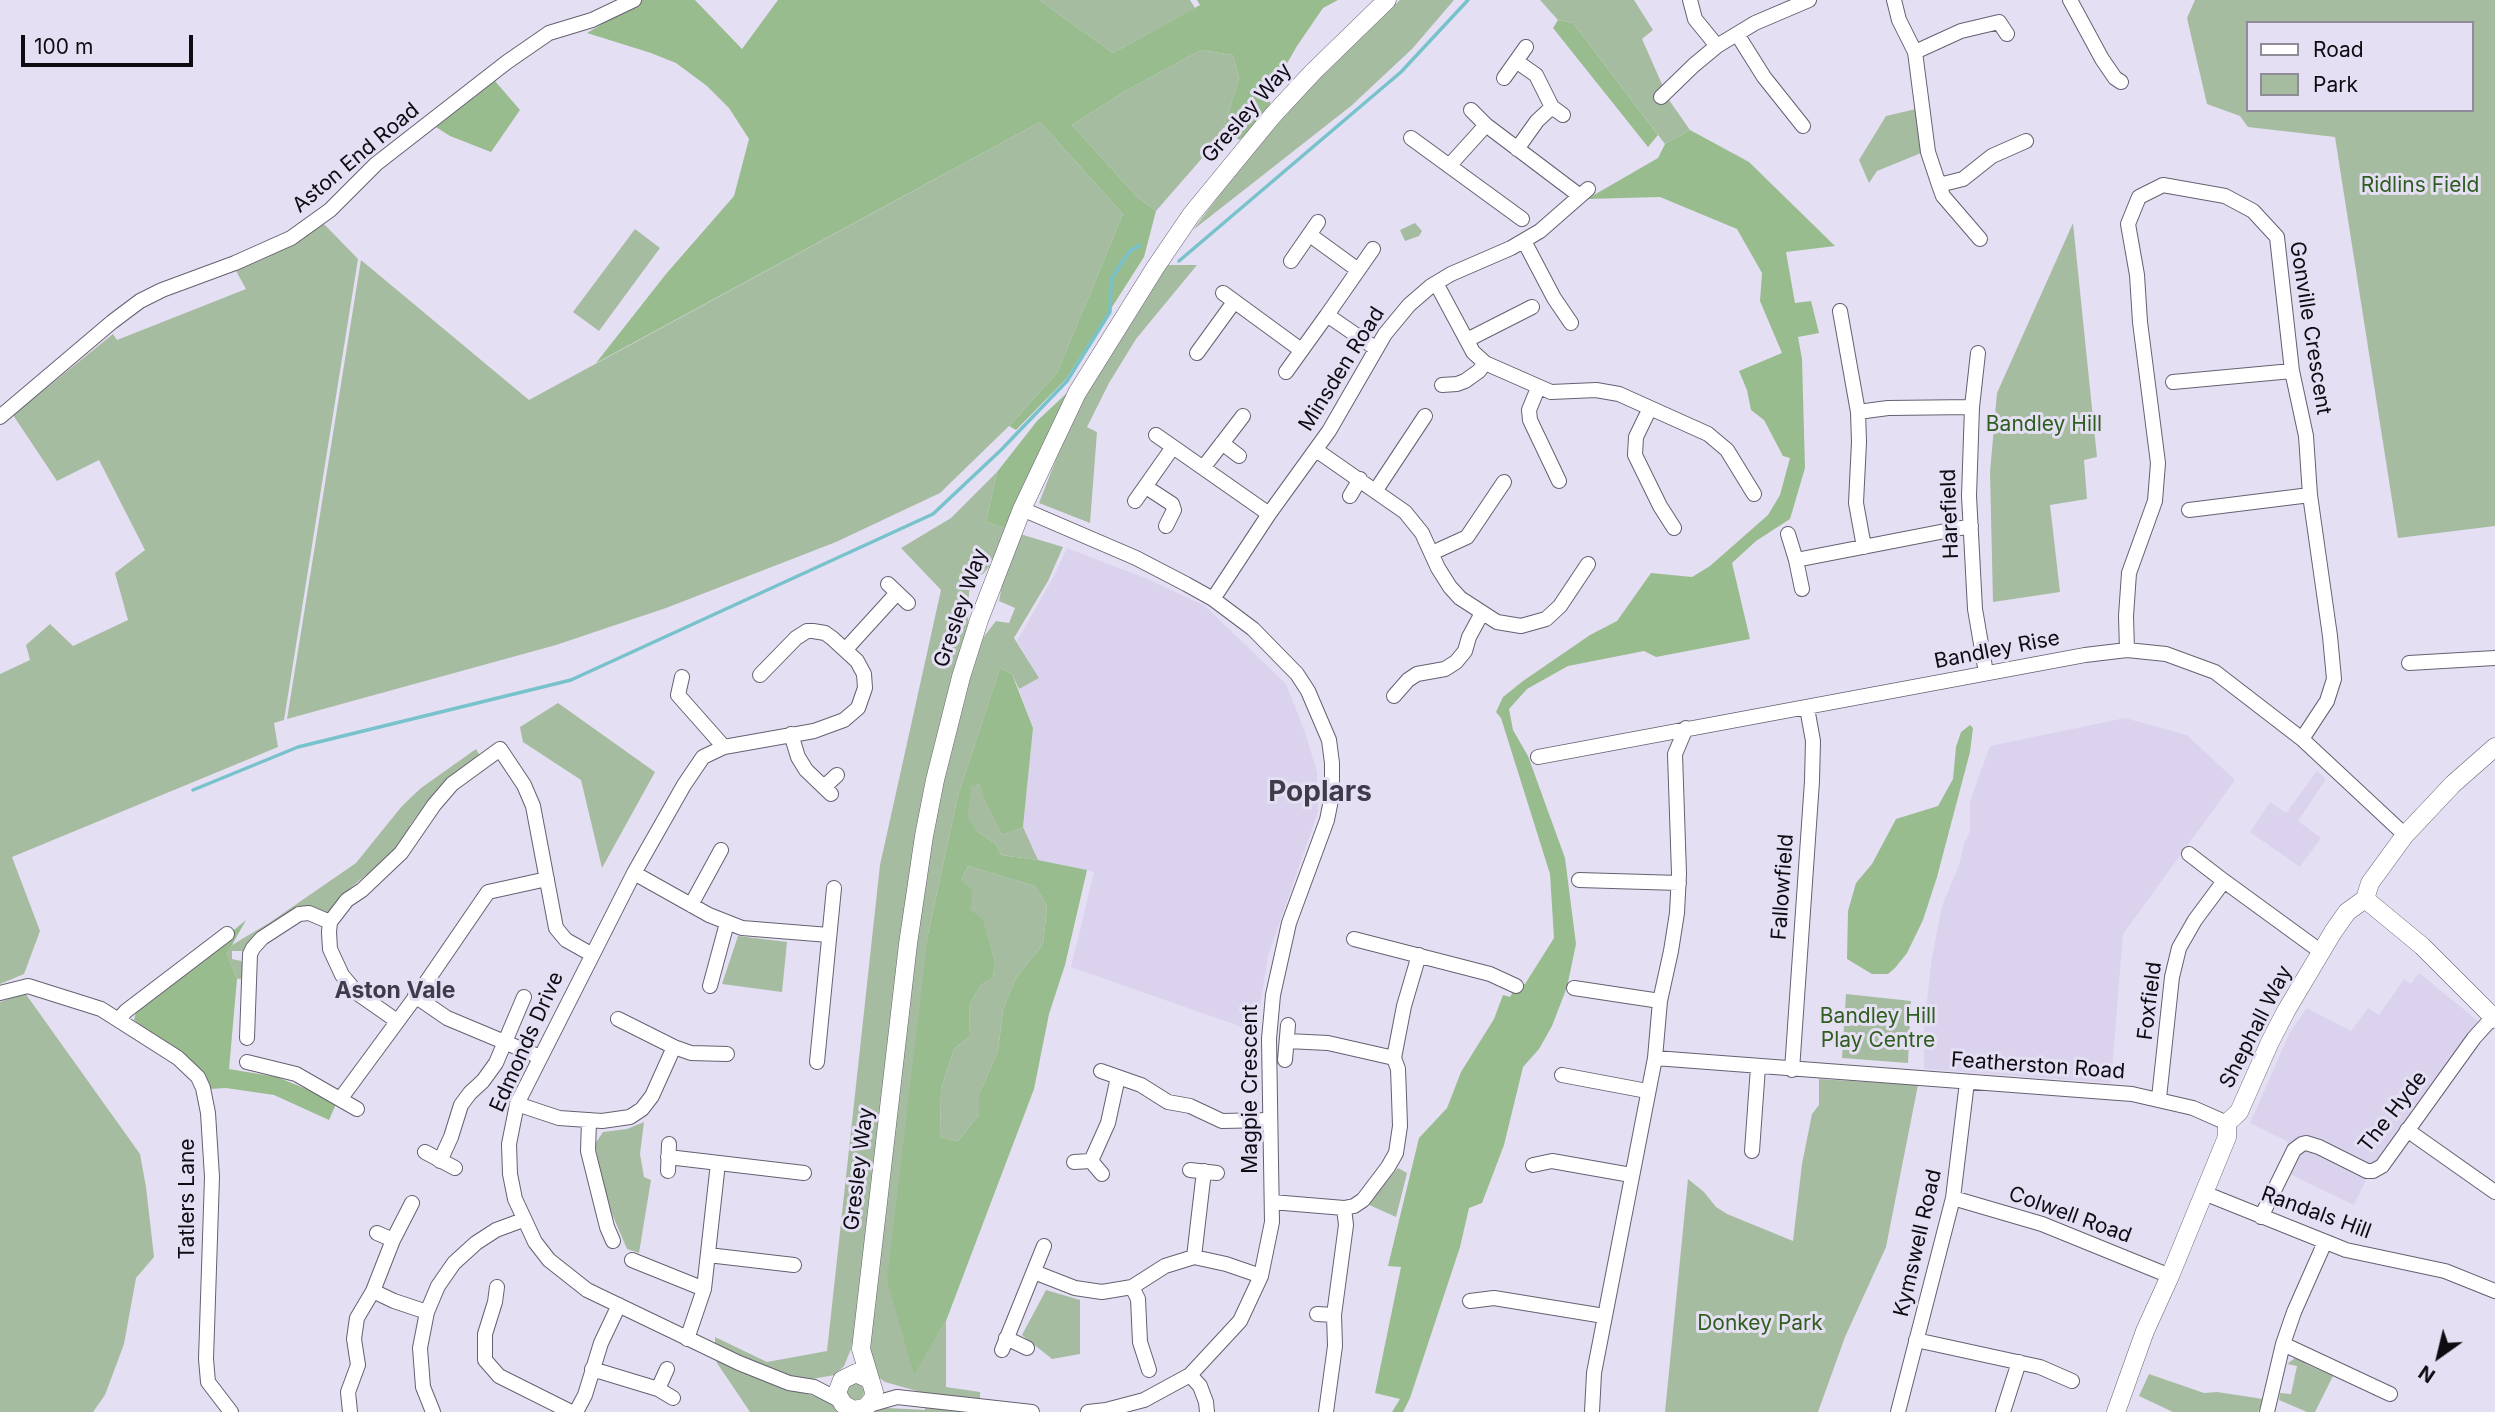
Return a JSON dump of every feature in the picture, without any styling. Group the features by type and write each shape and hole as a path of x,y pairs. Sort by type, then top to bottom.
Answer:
{"street":[{"name":"Aston End Road","path":"0,417 112,322 140,302 162,290 235,263 291,238 330,210 376,164 538,40 549,33 599,18 634,0"},
{"name":"Gresley Way","path":"861,1349 838,1387 853,1408 874,1392 861,1349 908,944 924,836 961,677 979,620 1013,531 1077,393 1148,278 1191,215 1305,80 1387,0"},
{"path":"1690,0 1695,19 1717,47"},
{"path":"1660,98 1717,47 1781,11 1810,0"},
{"path":"1894,0 1899,20 1915,51 1928,152 1939,186 1943,195 1980,239"},
{"path":"2070,0 2102,59 2121,82"},
{"path":"1915,51 1961,31 1999,22 2007,33"},
{"path":"1737,34 1764,77 1803,126"},
{"path":"1504,78 1526,47"},
{"path":"1471,110 1517,149 1537,121 1558,111 1536,75 1516,61"},
{"path":"1449,166 1486,125"},
{"path":"1411,138 1449,166 1503,214 1522,219"},
{"path":"1939,186 1963,179 1992,156 2026,141"},
{"name":"Minsden Road","path":"1213,599 1341,412 1376,348 1409,305 1436,283 1467,265 1524,241 1554,221 1584,192 1517,149"},
{"name":"Gonville Crescent","path":"2127,650 2129,573 2155,501 2158,463 2140,322 2137,275 2128,224 2139,197 2163,185 2225,196 2253,211 2277,237 2292,371 2306,436 2310,495 2334,679 2327,701 2302,739"},
{"path":"1291,261 1318,222"},
{"path":"1310,235 1358,270"},
{"path":"1524,241 1554,298 1571,323"},
{"path":"1286,372 1373,248"},
{"path":"1436,283 1473,352 1485,363 1538,388 1559,392 1612,391 1718,441 1731,456 1754,494"},
{"path":"1198,354 1229,298 1301,350"},
{"path":"1467,340 1532,307"},
{"path":"1840,311 1858,412 1856,503 1864,547"},
{"path":"1327,315 1376,348"},
{"name":"Harefield","path":"1978,353 1969,471 1975,609 1986,673"},
{"path":"1443,384 1465,381 1485,363"},
{"path":"2173,382 2292,371"},
{"path":"1538,388 1530,410 1530,420 1559,481"},
{"path":"1858,412 1888,408 1972,407"},
{"path":"1650,408 1636,437 1635,454 1660,506 1674,528"},
{"path":"1203,468 1243,416"},
{"path":"1376,490 1425,416"},
{"path":"1156,435 1269,514"},
{"path":"1222,443 1240,456"},
{"path":"1135,501 1173,447"},
{"path":"1316,450 1395,503 1414,522 1450,587 1482,614 1504,625 1530,625 1546,619 1582,582 1588,564"},
{"path":"1350,496 1360,479"},
{"path":"1432,553 1472,541 1504,482"},
{"path":"1146,487 1172,504 1174,510 1166,526"},
{"path":"2189,510 2310,495"},
{"name":"Magpie Crescent","path":"1022,509 1136,558 1213,599 1252,629 1297,674 1308,691 1329,740 1332,763 1332,796 1327,820 1292,914 1273,995 1269,1039 1272,1202 1270,1242 1261,1276 1240,1321 1190,1375 1144,1400 1088,1412"},
{"path":"1796,560 1971,526"},
{"path":"1788,534 1802,589"},
{"path":"846,649 898,593"},
{"path":"1394,696 1417,674 1445,669 1456,662 1465,651 1469,637 1482,614"},
{"name":"Edmonds Drive","path":"764,666 807,631 825,633 846,649 861,668 865,681 864,695 850,717 826,728 723,747 704,757 684,785 634,873 517,1104 509,1158 515,1199 535,1242 550,1260 587,1290 774,1378 799,1386 814,1387 853,1408"},
{"name":"Bandley Rise","path":"1538,757 2085,655 2127,650 2166,654 2215,672 2302,739 2405,835"},
{"path":"2409,663 2495,658"},
{"path":"682,677 673,696 723,747"},
{"name":"Fallowfield","path":"1792,1070 1812,781 1813,741 1807,708"},
{"path":"1592,1412 1594,1373 1655,1058 1660,1002 1671,951 1679,883 1675,754 1686,728"},
{"path":"791,734 801,763 827,790 837,775"},
{"path":"1657,734 1675,754"},
{"name":"Shephall Way","path":"2116,1412 2145,1331 2171,1276 2227,1137 2227,1123 2239,1112 2277,1028 2320,951 2347,912 2365,899 2370,883 2405,835 2454,784 2495,747"},
{"path":"397,1021 357,993 342,975 330,949 330,922 346,901 362,890 401,853 452,784 500,749 524,785 533,806 556,928 566,940 591,954"},
{"path":"691,905 705,868 722,850"},
{"path":"2189,854 2320,951"},
{"path":"634,873 691,905 743,929 830,935"},
{"path":"341,1098 488,892 547,879"},
{"path":"1579,880 1679,883"},
{"name":"Foxfield","path":"2159,1098 2175,962 2186,935 2224,880"},
{"path":"812,1055 830,935 829,898"},
{"path":"2365,899 2422,946 2493,1013"},
{"path":"247,1038 250,954 253,948 262,938 299,914 309,913 330,922"},
{"path":"710,986 709,966 727,923"},
{"path":"119,1019 228,934"},
{"path":"1354,939 1490,974 1516,986"},
{"path":"1272,1202 1344,1208 1354,1206 1363,1200 1393,1160 1400,1126 1398,1069 1394,1058 1404,1006 1419,955"},
{"name":"Tatlers Lane","path":"0,993 28,986 101,1009 178,1058 198,1077 208,1113 212,1177 206,1359 208,1382 231,1412"},
{"path":"1574,988 1660,1002"},
{"path":"415,996 447,1018 540,1058"},
{"path":"440,1161 464,1099 490,1073 524,997"},
{"name":"The Hyde","path":"2262,1217 2298,1146 2312,1144 2367,1171 2382,1166 2493,1013"},
{"path":"627,1019 674,1047 708,1060 727,1054"},
{"path":"1285,1060 1288,1025"},
{"path":"1287,1041 1328,1043 1394,1058"},
{"path":"517,1104 553,1117 617,1121 630,1117 642,1110 662,1076 674,1047"},
{"name":"Featherston Road","path":"1655,1058 2132,1094 2159,1098 2193,1108 2227,1123"},
{"path":"247,1062 296,1074 357,1109"},
{"path":"1752,1150 1758,1067"},
{"path":"1101,1071 1141,1085 1168,1102 1190,1106 1222,1121 1270,1120"},
{"path":"1562,1075 1647,1091"},
{"path":"1091,1161 1108,1123 1118,1077"},
{"name":"Kymswell Road","path":"1898,1412 1953,1198 1966,1082"},
{"path":"589,1120 588,1151 606,1233"},
{"path":"2407,1130 2495,1192"},
{"path":"425,1152 455,1168"},
{"path":"668,1157 794,1168"},
{"path":"1074,1162 1091,1161"},
{"path":"1091,1161 1102,1174"},
{"path":"1533,1165 1552,1161 1631,1175"},
{"path":"687,1339 704,1289 719,1163"},
{"path":"1194,1257 1203,1171"},
{"name":"Randals Hill","path":"2204,1193 2354,1252 2445,1271 2495,1291"},
{"name":"Colwell Road","path":"1953,1198 2042,1224 2171,1276"},
{"path":"350,1412 348,1392 358,1365 354,1330 360,1311 373,1291 393,1240 412,1203"},
{"path":"1326,1412 1335,1346 1334,1315 1346,1225 1344,1208"},
{"path":"433,1412 423,1387 420,1360 421,1336 438,1286 454,1263 485,1237 523,1220"},
{"path":"377,1233 393,1240"},
{"path":"2267,1412 2283,1344 2325,1242"},
{"path":"1027,1348 1004,1344 1044,1246"},
{"path":"708,1255 783,1268"},
{"path":"1034,1272 1075,1288 1102,1292 1132,1287 1165,1266 1194,1257 1261,1276"},
{"path":"632,1260 650,1274 704,1289"},
{"path":"497,1287 501,1303 485,1334 485,1360 499,1376 574,1412 585,1395 601,1343 619,1305"},
{"path":"1132,1287 1138,1299 1140,1342 1149,1370"},
{"path":"373,1291 427,1312"},
{"path":"1470,1301 1494,1298 1604,1316"},
{"path":"1317,1314 1334,1315"},
{"path":"1916,1340 2040,1367 2072,1381"},
{"path":"2283,1344 2390,1394"},
{"path":"2003,1412 2019,1362"},
{"path":"592,1369 658,1390 673,1398"},
{"path":"658,1390 667,1369"},
{"path":"846,1377 861,1374 870,1382 890,1390 897,1396"},
{"path":"1190,1375 1200,1386 1207,1412"},
{"name":"Edmonds Drive","path":"814,1387 846,1377"},
{"path":"853,1408 897,1396 1032,1412"}],"shaded area":[{"path":"1067,548 1148,579 1205,606 1286,684 1305,732 1317,772 1318,812 1268,956 1256,1032 1071,967 1094,872 1038,860 1023,827 1033,728 1019,689 1039,678 1017,641"},
{"path":"2125,718 2187,735 2235,780 2123,934 2111,1083 1924,1069 1924,1025 1932,957 1942,906 1970,831 1970,801 1990,746"},
{"path":"2317,771 2326,779 2298,821 2321,838 2300,867 2250,832 2270,802 2286,813"},
{"path":"2419,973 2478,1021 2374,1163 2354,1205 2279,1169 2289,1148 2287,1141 2250,1123 2290,1032 2307,1008 2351,1031 2368,1008 2379,1015 2404,979 2411,984"}],"green space":[{"path":"642,0 695,0 742,49 778,0 1039,0 1113,53 1200,5 1197,0 1338,0 1323,8 1297,46 1270,93 1270,106 1260,124 1239,140 1224,127 1239,78 1233,55 1201,50 1125,91 1072,125 1137,197 1156,211 1144,257 1066,379 1016,430 1009,426 1057,373 1123,214 1040,122 596,363 666,274 734,196 749,139 729,108 707,86 676,63 587,33"},
{"path":"1039,0 1190,0 1195,8 1113,53"},
{"path":"1400,0 1454,0 1412,49 1351,106 1193,230 1243,164 1327,68"},
{"path":"1540,0 1634,0 1653,30 1642,39 1669,100 1690,130 1665,144 1573,23 1558,20"},
{"name":"Ridlins Field","path":"2195,0 2495,0 2495,526 2398,538 2335,137 2248,127 2240,116 2207,104 2187,18"},
{"path":"1558,20 1573,23 1658,135 1648,147 1553,28"},
{"path":"1201,50 1233,55 1239,78 1224,127 1204,156 1156,211 1137,197 1072,125 1125,91"},
{"path":"495,81 520,110 491,152 450,136 436,127"},
{"path":"1916,109 1921,153 1877,171 1869,183 1859,160 1886,116"},
{"path":"1040,122 1123,214 1057,373 1009,426 940,493 836,542 666,608 556,645 287,719 361,260 529,400"},
{"path":"1690,130 1749,162 1835,246 1786,252 1795,303 1811,301 1819,333 1798,337 1802,359 1805,468 1790,519 1756,541 1732,563 1750,639 1656,657 1644,651 1568,666 1527,689 1509,709 1513,730 1528,756 1565,858 1576,944 1567,987 1552,1026 1539,1049 1523,1067 1504,1145 1482,1203 1469,1208 1460,1247 1410,1398 1403,1412 1392,1412 1400,1399 1375,1393 1401,1267 1388,1266 1419,1138 1447,1108 1461,1072 1494,1019 1503,995 1510,997 1517,985 1525,984 1554,938 1550,874 1501,718 1496,712 1503,697 1523,681 1590,635 1617,621 1651,573 1692,577 1710,566 1768,515 1780,495 1790,458 1783,456 1764,420 1751,410 1739,371 1782,353 1760,301 1762,273 1737,229 1660,197 1587,199 1658,158 1665,144"},
{"path":"1415,223 1422,231 1419,236 1405,241 1400,230"},
{"name":"Bandley Hill","path":"2073,223 2097,457 2084,460 2087,499 2050,505 2060,592 1993,602 1990,472 1997,393"},
{"path":"324,224 358,259 284,720 274,723 278,747 12,857 40,931 24,974 0,984 0,674 30,660 26,645 50,624 73,646 128,620 115,573 145,550 99,460 57,481 13,415 113,334 117,340 246,289 235,269 287,247"},
{"path":"635,229 660,248 599,331 573,312"},
{"path":"1167,265 1197,265 1136,339 1109,383 1087,427 1097,432 1090,523 1039,503 1071,421 1120,335"},
{"path":"1068,392 1007,529 986,522 997,472 1037,421"},
{"path":"997,472 986,522 1007,529 994,561 983,574 976,577 969,592 968,635 934,748 915,848 858,1313 851,1349 844,1366 835,1375 806,1380 776,1373 715,1345 715,1337 767,1362 827,1351 880,865 941,590 901,548 951,518"},
{"path":"1020,534 1063,547 1048,581 1014,638 1039,678 1019,689 1012,674 1000,668 958,795 928,934 914,1374 946,1321 946,1387 980,1392 980,1400 924,1393 885,1382 878,1377 868,1343 914,943 944,768 979,643 996,621 1009,623 1015,608 999,601 1005,570"},
{"path":"1000,668 1012,674 1033,728 1023,827 1002,835 985,802 980,784 972,786 967,817 978,832 996,844 1001,855 1087,870 1065,965 1049,1014 1034,1089 946,1321 914,1375 887,1280 928,934 958,795","holes":["968,866 1035,886 1047,906 1043,944 1016,978 1003,1010 998,1051 979,1094 979,1115 958,1141 940,1137 941,1089 954,1049 970,1036 969,1006 980,986 993,977 995,962 984,921 970,908 973,891 961,880"]},
{"path":"558,703 655,772 602,868 581,780 523,742 520,727"},
{"path":"1970,725 1973,728 1970,752 1923,920 1907,953 1895,968 1888,974 1872,974 1847,959 1848,911 1856,883 1872,864 1896,819 1938,806 1953,779 1956,747 1961,732"},
{"path":"476,749 480,756 427,808 422,809 410,825 411,831 371,876 366,875 349,889 349,894 332,911 324,913 315,909 244,951 232,951 232,959 246,965 246,978 237,979 227,954 232,945 356,863 402,806 421,788"},
{"path":"981,784 985,802 1002,835 1023,827 1038,860 1001,855 996,844 978,832 966,817 972,785"},
{"path":"968,866 1035,886 1047,906 1043,944 1016,978 1003,1010 998,1051 979,1094 979,1115 958,1141 940,1137 941,1089 954,1049 970,1036 969,1006 980,986 993,977 995,962 984,922 970,908 961,880"},
{"path":"246,920 227,954 237,979 229,1069 277,1077 316,1093 336,1104 329,1120 274,1095 226,1088 210,1089 204,1076 134,1020 136,1012"},
{"path":"738,936 787,942 782,992 722,984"},
{"path":"25,993 140,1154 146,1187 154,1257 136,1278 124,1344 105,1395 93,1412 0,1412 0,1002"},
{"name":"Bandley Hill Play Centre","path":"1846,994 1911,1001 1908,1063 1842,1058"},
{"name":"Donkey Park","path":"1819,1079 1918,1085 1886,1247 1845,1337 1818,1412 1665,1412 1688,1179 1704,1192 1716,1207 1727,1214 1793,1241 1802,1164 1812,1114 1819,1105"},
{"path":"644,1122 640,1154 644,1177 651,1180 639,1253 627,1249 607,1202 595,1144 603,1132 627,1129"},
{"path":"1398,1168 1407,1173 1396,1217 1367,1204"},
{"path":"1046,1290 1080,1300 1080,1354 1052,1359 1022,1335"},
{"path":"2301,1357 2306,1364 2333,1376 2315,1412 2307,1412 2279,1400 2280,1393 2291,1394 2297,1366 2287,1364"},
{"path":"716,1358 775,1385 821,1398 839,1412 750,1412"},
{"path":"2149,1374 2204,1393 2217,1392 2263,1399 2258,1412 2173,1412 2139,1396"},
{"path":"855,1383 861,1386 864,1392 861,1398 855,1401 849,1398 846,1392 849,1386"},
{"path":"887,1406 925,1410 925,1406 979,1412 871,1412"}],"waterway":[{"path":"1179,261 1401,72 1468,0"},
{"path":"193,790 298,747 571,680 933,514 1001,450 1067,381 1110,312 1111,279 1129,252 1140,245"}],"district":[{"name":"Poplars","path":"1320,793"},
{"name":"Aston Vale","path":"395,991"}]}
